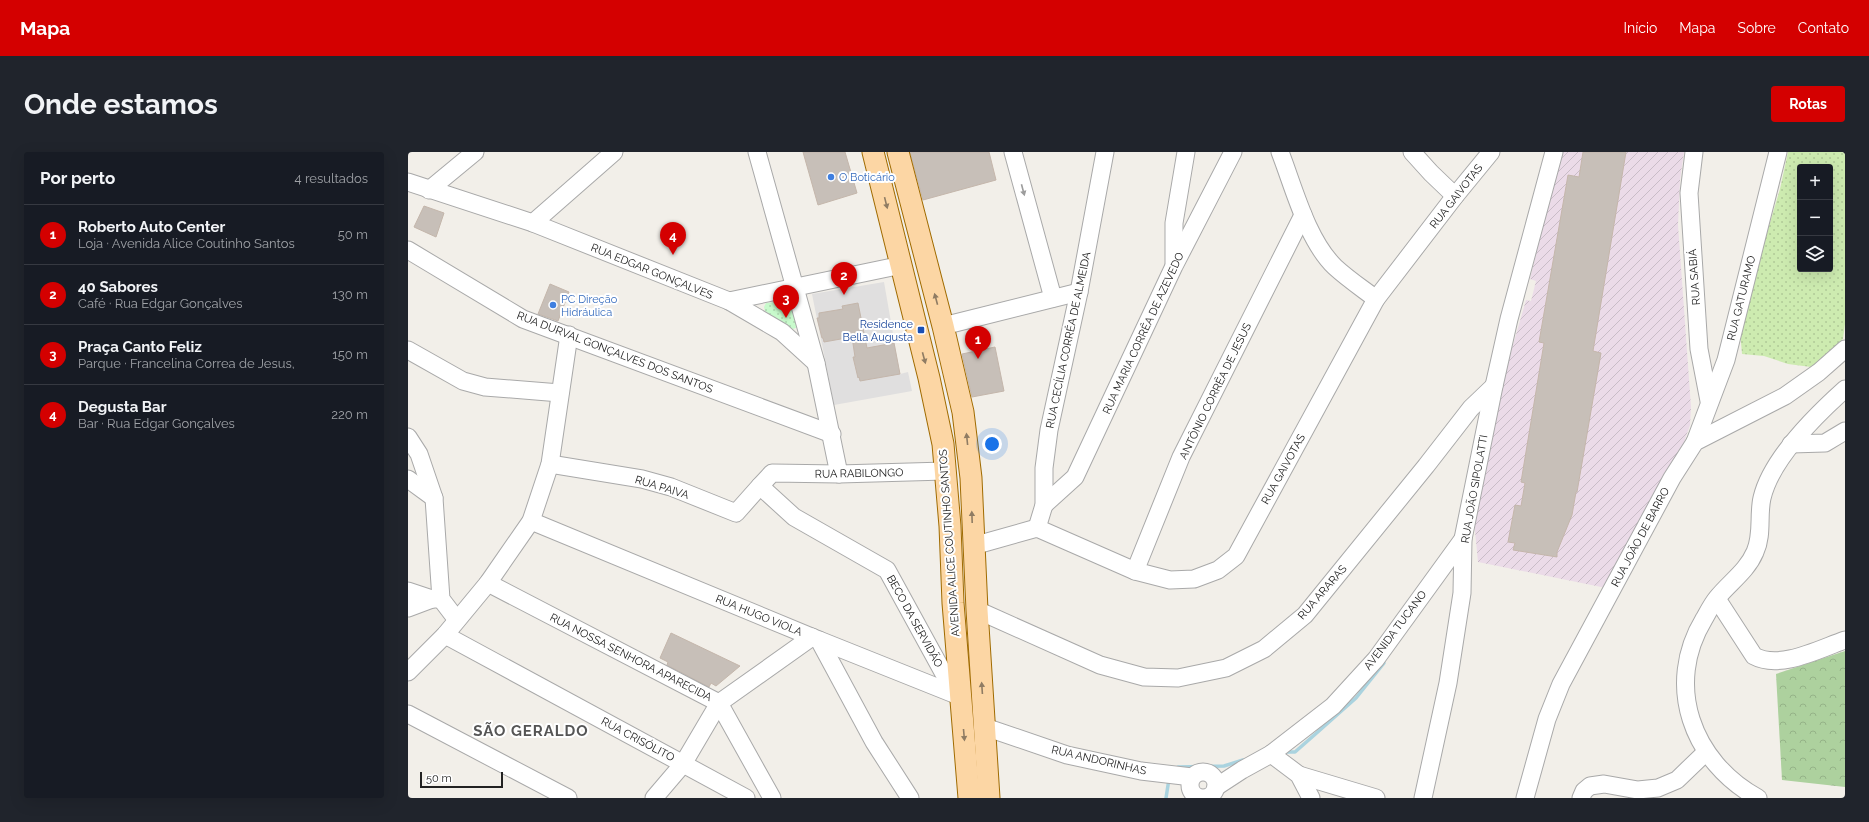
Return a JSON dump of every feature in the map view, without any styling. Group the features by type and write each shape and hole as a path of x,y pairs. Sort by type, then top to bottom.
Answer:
{"main road":[{"name":"AVENIDA ALICE COUTINHO SANTOS","path":"873,152 902,265 939,423 946,471 958,695 970,798"},
{"name":"AVENIDA ALICE COUTINHO SANTOS","path":"898,152 943,326 957,365 971,478 977,610 989,798"}],"street":[{"path":"429,190 475,152"},
{"path":"533,223 614,152"},
{"path":"757,152 796,287 816,363 832,434 838,474"},
{"path":"1013,152 1053,298"},
{"name":"RUA CECÍLIA CORRÊA DE ALMEIDA","path":"1037,528 1044,505 1044,468 1049,430 1079,292 1105,152"},
{"path":"1174,266 1174,223 1186,152"},
{"name":"RUA MARIA CORRÊA DE AZEVEDO","path":"1044,505 1075,476 1174,266 1233,152"},
{"path":"1412,152 1455,196"},
{"name":"RUA GAIVOTAS","path":"1037,528 1135,571 1170,580 1194,578 1218,570 1236,556 1376,299 1455,196 1491,152"},
{"name":"RUA JOÃO SIPOLATTI","path":"1423,798 1448,684 1462,593 1463,539 1494,386 1509,319 1554,152"},
{"name":"RUA SABIÁ","path":"1694,152 1689,194 1699,349 1709,401"},
{"name":"RUA GATURAMO","path":"1695,442 1709,401 1726,360 1778,152"},
{"path":"1283,153 1303,215 1321,250 1335,266 1376,299"},
{"name":"RUA EDGAR GONÇALVES","path":"408,182 533,223 729,301 782,332 816,363"},
{"name":"ANTÔNIO CORRÊA DE JESUS","path":"1135,571 1182,457 1303,215"},
{"name":"RUA DURVAL GONÇALVES DOS SANTOS","path":"408,250 523,319 832,434"},
{"path":"729,301 902,265"},
{"path":"943,326 1079,292"},
{"path":"408,672 445,635 488,583 531,521 550,464 569,336"},
{"path":"1695,442 1785,396 1819,372 1845,349"},
{"path":"408,350 463,381 485,387 560,393"},
{"name":"RUA ARARAS","path":"977,610 1100,665 1144,677 1178,678 1226,668 1264,649 1305,615 1472,408 1494,386"},
{"path":"1758,798 1738,786 1706,752 1698,739 1686,704 1686,671 1688,653 1694,638 1717,599 1748,566 1756,550 1760,530 1762,499 1768,482 1791,444 1820,411 1845,389"},
{"path":"1791,444 1825,443 1845,431"},
{"path":"408,437 419,454 434,498 436,599"},
{"name":"RUA JOÃO DE BARRO","path":"1525,798 1547,719 1561,684 1672,478 1695,442"},
{"name":"RUA PAIVA","path":"550,464 642,479 671,487 736,513 760,486"},
{"name":"RUA RABILONGO","path":"760,486 772,472 838,474 946,471"},
{"path":"408,479 434,498"},
{"name":"BECO DA SERVIDÃO","path":"760,486 794,516 887,570 958,695"},
{"name":"RUA HUGO VIOLA","path":"531,521 815,638"},
{"path":"974,546 1037,528"},
{"name":"AVENIDA TUCANO","path":"1205,795 1242,770 1271,754 1332,706 1376,659 1463,539"},
{"name":"RUA NOSSA SENHORA APARECIDA","path":"488,583 719,703 772,798"},
{"path":"408,590 436,599 457,620"},
{"path":"408,608 436,599"},
{"path":"1717,599 1754,656 1762,660 1774,662 1786,660 1845,640"},
{"name":"RUA CRISÓLITO","path":"445,635 746,798"},
{"path":"815,638 958,695"},
{"path":"654,798 683,764 719,703 815,638"},
{"path":"815,638 874,742 910,798"},
{"path":"408,714 568,798"},
{"name":"RUA ANDORINHAS","path":"985,727 1067,755 1141,771 1199,774"},
{"path":"1581,798 1584,791 1590,786 1604,784 1638,790 1658,788 1677,780 1706,752"},
{"path":"1271,754 1299,775 1376,798"},
{"name":"AVENIDA TUCANO","path":"1199,774 1242,770"},
{"path":"1199,774 1214,777 1205,795 1190,787 1199,774"},
{"path":"1299,775 1311,798"}],"shaded area":[{"path":"1561,152 1684,152 1680,180 1678,225 1691,407 1690,425 1682,448 1606,588 1478,562 1474,521 1502,383 1526,300 1531,301 1536,281 1530,279"},
{"path":"884,282 900,374 908,372 912,391 834,405 812,294"}],"green space":[{"path":"1788,152 1845,152 1845,324 1843,339 1818,363 1811,367 1788,364 1764,356 1742,354 1740,331 1743,313 1780,189"},
{"path":"784,301 792,304 798,327 793,329 765,311 764,307 766,303"},
{"path":"1845,651 1845,787 1782,780 1776,674"}],"building":[{"name":"O Boticário","path":"803,152 845,152 857,193 818,205"},
{"path":"910,152 989,152 996,180 923,200"},
{"path":"1583,152 1626,152 1593,351 1601,353 1577,492 1572,515 1557,552 1557,557 1513,550 1515,543 1508,542 1515,505 1521,506 1525,483 1521,482 1544,343 1539,342 1568,175 1579,177"},
{"path":"424,206 444,213 436,237 414,227"},
{"name":"PC Direção Hidráulica","path":"550,284 569,292 558,321 538,314"},
{"path":"858,303 867,348 894,343 900,374 860,381 853,357 855,357 852,337 824,342 817,318 819,318 819,313 843,309 842,306"},
{"path":"995,347 1004,391 972,397 962,354"},
{"path":"671,633 740,666 716,686 711,683 709,687 667,665 668,662 660,658"}],"waterway":[{"path":"1283,752 1295,752 1320,730 1356,698 1384,663"},
{"path":"1178,767 1224,766 1243,760"},
{"path":"1166,798 1169,779"}],"place":[{"name":"O Boticário","path":"831,177"},
{"name":"Degusta Bar","path":"673,255"},
{"name":"40 Sabores","path":"844,295"},
{"name":"PC Direção Hidráulica","path":"553,305"},
{"name":"Praça Canto Feliz","path":"786,318"},
{"name":"Residence Bella Augusta","path":"921,330"},
{"name":"Roberto Auto Center","path":"978,359"}],"district":[{"name":"SÃO GERALDO","path":"531,731"}]}
